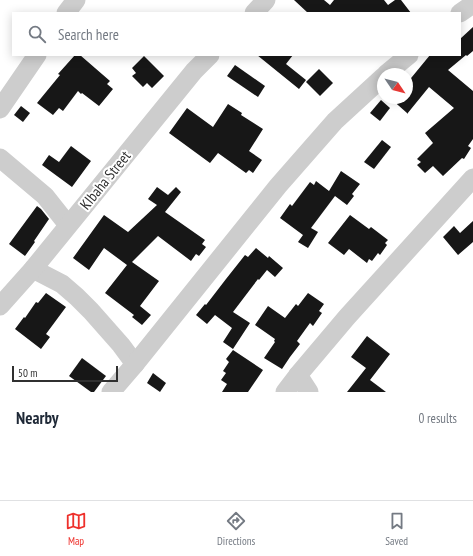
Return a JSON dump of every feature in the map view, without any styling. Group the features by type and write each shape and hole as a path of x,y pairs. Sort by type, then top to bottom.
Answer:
{"street":[{"path":"67,12 76,0"},
{"path":"255,12 266,0"},
{"path":"461,12 473,4"},
{"path":"0,109 36,56"},
{"name":"KIbaha Street","path":"0,306 33,269 194,71 209,56"},
{"path":"393,68 408,56"},
{"path":"111,392 283,180 335,121 377,82"},
{"path":"0,158 45,196 68,225"},
{"path":"285,392 347,317 473,178"},
{"path":"33,269 62,284 77,297 121,345 135,364"},
{"path":"298,375 309,392"}],"building":[{"path":"294,0 324,0 330,5 334,0 384,0 388,5 395,0 401,0 410,12 307,12"},
{"path":"473,27 473,51 448,70 473,91 473,139 468,146 471,148 464,159 462,158 443,176 433,166 425,173 417,165 421,162 417,159 433,143 425,133 454,108 429,87 407,114 397,104 413,104 413,76 429,56 461,56 461,38"},
{"path":"74,56 81,56 110,81 107,84 113,89 99,106 78,91 63,111 59,108 53,115 37,103 60,75 58,74"},
{"path":"144,56 164,76 152,88 147,83 143,87 132,76 136,73 132,68"},
{"path":"258,56 292,56 286,64 306,80 299,89"},
{"path":"235,65 265,86 258,97 227,76"},
{"path":"319,69 333,83 320,96 306,82"},
{"path":"228,104 242,113 241,115 263,129 249,151 262,160 253,173 249,170 246,173 218,153 210,163 169,133 187,108 213,127"},
{"path":"378,104 386,104 390,108 380,121 370,113"},
{"path":"21,106 30,113 23,122 14,115"},
{"path":"382,140 391,147 374,169 364,162"},
{"path":"71,146 91,161 72,187 42,165 49,155 59,162"},
{"path":"341,171 360,184 352,194 354,196 347,205 335,196 311,228 318,232 308,248 298,242 303,235 280,218 290,204 292,206 310,182 314,185 316,181 329,191"},
{"path":"157,187 168,195 176,187 181,192 165,212 205,240 202,244 206,247 199,256 196,254 191,261 158,236 132,262 159,281 140,306 151,315 142,325 132,317 134,315 105,293 127,265 104,248 89,270 73,258 104,215 128,232 157,205 148,199"},
{"path":"37,206 49,219 25,256 9,244"},
{"path":"350,215 369,229 371,227 388,240 385,243 387,245 380,255 378,253 372,261 369,259 367,263 349,249 344,255 328,243"},
{"path":"473,221 473,242 458,255 443,237 454,226 460,233"},
{"path":"256,248 268,258 269,256 283,268 275,277 267,270 259,280 258,279 233,312 250,323 233,349 223,342 232,328 215,315 207,324 196,315 205,304 206,305 245,255 248,257"},
{"path":"46,293 66,307 46,334 50,337 41,349 15,329 36,302 38,303"},
{"path":"308,293 324,304 319,311 322,313 313,326 310,323 297,341 300,344 282,369 264,358 275,342 275,339 255,325 268,306 285,318 296,304 298,306"},
{"path":"367,336 390,354 370,380 386,392 347,392 366,368 351,357"},
{"path":"233,350 263,370 248,392 222,392 227,384 221,380 226,373 223,371 229,362 226,359"},
{"path":"82,358 106,376 94,392 91,392 69,376"},
{"path":"153,373 166,383 160,392 147,383"}]}
